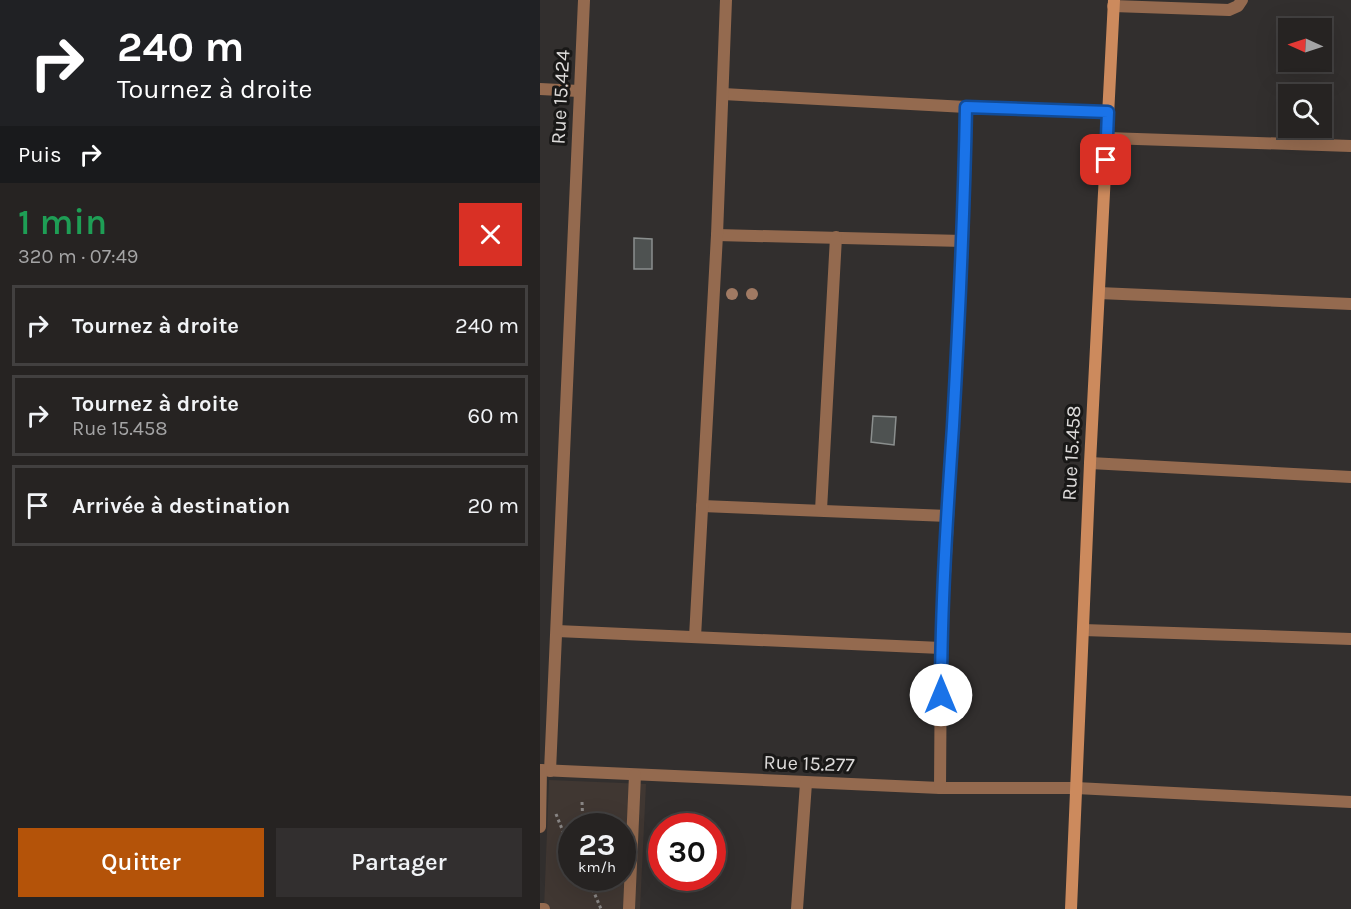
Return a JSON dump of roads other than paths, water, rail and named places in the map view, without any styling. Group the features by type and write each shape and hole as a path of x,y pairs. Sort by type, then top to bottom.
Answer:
{"main road":[{"name":"Rue 15.458","path":"1071,909 1113,3"}],"street":[{"name":"Rue 15.424","path":"540,827 557,631 584,0"},
{"path":"695,638 717,235 726,0"},
{"path":"1113,3 1229,10 1238,6 1242,0"},
{"path":"540,89 579,91"},
{"path":"723,94 1108,112"},
{"path":"940,788 941,648 963,241 966,107"},
{"path":"1107,138 1351,146"},
{"path":"717,235 963,241"},
{"path":"821,510 836,237"},
{"path":"1099,293 1351,304"},
{"path":"1090,463 1351,477"},
{"path":"702,506 948,516"},
{"path":"1083,630 1351,639"},
{"path":"557,631 941,648"},
{"name":"Rue 15.277","path":"544,770 940,788 1076,788 1351,802"},
{"path":"629,909 635,775"},
{"path":"797,909 806,783"}]}
